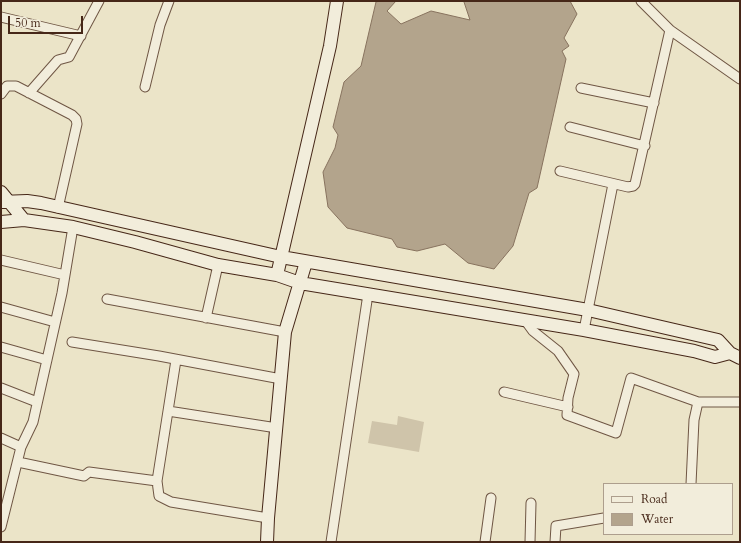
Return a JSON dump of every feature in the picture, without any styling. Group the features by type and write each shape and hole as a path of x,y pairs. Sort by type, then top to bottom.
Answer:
{"street":[{"path":"29,93 58,60 69,57 99,1"},
{"path":"145,87 160,25 170,1"},
{"path":"277,275 330,46 337,1"},
{"path":"641,1 670,30 740,79"},
{"path":"1,18 81,36"},
{"path":"560,171 628,187 635,184 670,30"},
{"path":"1,94 7,86 11,85 72,115 76,119 77,124 58,208"},
{"path":"581,88 654,103"},
{"path":"570,127 644,146"},
{"path":"584,330 613,184"},
{"path":"4,198 27,201 306,262 588,310 718,340 735,355"},
{"path":"4,198 24,220"},
{"path":"1,222 24,220 72,227 135,242 218,265 277,275 300,283 584,330 694,351 714,358 735,355"},
{"path":"1,527 21,447 33,422 65,274 72,227"},
{"path":"1,260 65,274"},
{"path":"266,542 285,332 306,262"},
{"path":"206,318 218,265"},
{"path":"331,542 368,294"},
{"path":"107,300 285,332"},
{"path":"1,307 55,322"},
{"path":"525,320 533,331 558,351 574,374 568,398 567,415 616,433 631,378 698,402 740,402"},
{"path":"72,342 281,380"},
{"path":"1,347 47,360"},
{"path":"176,360 157,481 159,496 171,502 268,518"},
{"path":"1,388 37,402"},
{"path":"504,392 568,407"},
{"path":"691,483 694,420 698,402"},
{"path":"168,411 277,428"},
{"path":"1,438 21,447"},
{"path":"18,462 84,476 89,472 157,481"},
{"path":"485,542 491,498"},
{"path":"530,542 531,503"},
{"path":"555,542 556,526 603,518"}],"shaded area":[{"path":"398,416 424,422 419,452 368,443 372,421 397,425"}],"water":[{"path":"396,1 387,11 401,24 431,11 470,20 464,2 465,1 570,1 577,14 564,38 569,46 562,51 566,59 537,188 529,193 513,246 494,269 468,263 445,244 417,251 397,247 392,239 347,228 328,207 323,172 335,148 338,135 333,127 344,82 361,66 376,2"}]}
